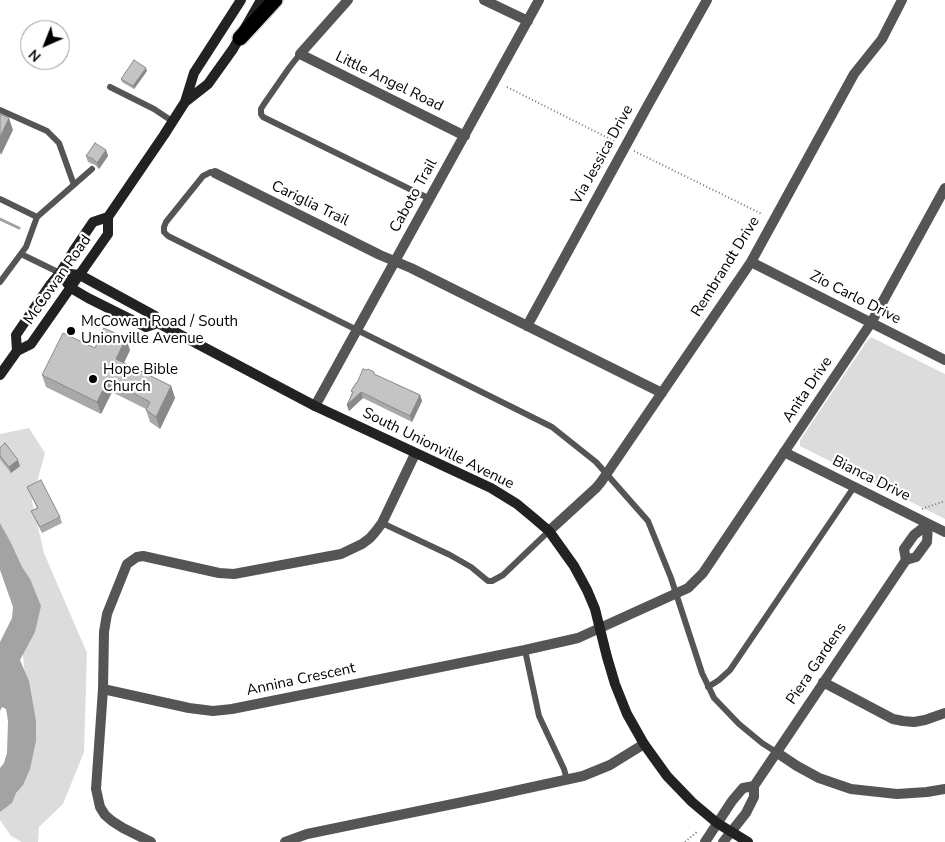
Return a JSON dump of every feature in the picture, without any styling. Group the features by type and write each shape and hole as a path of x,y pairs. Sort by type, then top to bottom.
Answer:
{"highway":[{"path":"240,38 275,0"}],"street":[{"name":"McCowan Road","path":"0,375 17,351 32,344 108,234 108,217 184,102 194,72 241,0"},
{"name":"McCowan Road","path":"184,102 208,84 234,49 261,0"},
{"path":"300,54 348,0"},
{"path":"484,0 528,21"},
{"name":"Caboto Trail","path":"315,406 539,0"},
{"name":"Via Jessica Drive","path":"527,326 707,0"},
{"name":"Rembrandt Drive","path":"549,531 596,488 607,474 751,262 854,74 882,38 902,0"},
{"name":"Little Angel Road","path":"300,54 465,136"},
{"name":"Cariglia Trail","path":"215,173 662,393"},
{"name":"Anita Drive","path":"676,594 688,588 703,573 871,323 945,188"},
{"name":"McCowan Road","path":"17,351 16,335 94,222 108,217"},
{"name":"Zio Carlo Drive","path":"751,262 945,360"},
{"name":"South Unionville Avenue","path":"60,273 80,275 155,316 158,323 315,406 497,492 517,504 549,531 581,579 595,609 615,684 627,714 654,759 692,802 717,823 748,842"},
{"name":"South Unionville Avenue","path":"60,273 71,288 146,328 158,323"},
{"name":"Bianca Drive","path":"784,452 945,532"},
{"path":"152,842 112,821 105,815 100,807 96,789 103,689 104,632 107,614 127,564 137,557 143,556 219,573 234,574 341,554 370,538 382,522 415,454"},
{"name":"Piera Gardens","path":"723,842 746,814 754,797 754,786 776,752 906,560 904,550 914,535 928,524"},
{"name":"Annina Crescent","path":"103,689 189,708 213,711 232,709 578,638 676,594"},
{"path":"823,682 893,718 903,721 925,720 945,713"},
{"path":"286,842 306,834 583,776 610,765 644,744"},
{"path":"776,752 819,778 851,789 897,794 927,792 945,788"},
{"name":"Piera Gardens","path":"705,842 732,802 744,788 754,786"}],"lane":[{"path":"300,54 264,104 261,110 263,117 430,199"},
{"path":"110,87 172,121"},
{"path":"0,110 47,131 59,143 74,185"},
{"path":"0,282 26,247 37,217 92,169"},
{"name":"Cariglia Trail","path":"215,173 211,172 203,176 166,222 164,232 168,236 357,331"},
{"path":"0,199 37,217"},
{"path":"21,254 60,273"},
{"path":"357,331 552,427 596,462 648,521 671,578 702,673 714,698 739,724 776,752"},
{"path":"708,687 730,670 854,487"},
{"path":"382,522 450,555 471,567 488,581 503,575 549,531"},
{"path":"525,650 539,716 568,780"}],"path":[{"path":"922,509 945,501"},
{"path":"685,842 698,831"}],"shaded area":[{"path":"871,337 945,374 945,519 800,446 800,440"},
{"path":"29,428 45,453 32,501 44,553 87,653 84,752 63,804 39,827 38,842 22,842 11,836 0,820 0,802 25,677 22,645 0,549 0,434"},
{"path":"0,523 30,579 41,606 35,632 20,660 29,681 36,721 36,741 30,769 23,785 16,793 12,803 0,812 0,768 4,763 7,753 8,721 6,709 2,707 0,711 0,642 12,618 13,607 0,570"}],"building":[{"path":"134,60 146,68 133,86 121,79"},
{"path":"0,114 9,118 0,137"},
{"path":"95,143 106,150 97,163 86,156"},
{"name":"Hope Bible Church","path":"104,328 126,338 116,359 171,386 156,417 146,410 150,402 108,380 97,402 42,375 63,333 95,348"},
{"path":"363,369 368,369 374,372 374,374 420,395 410,416 361,392 347,405 353,392 351,391"},
{"path":"5,443 18,460 9,467 0,456 0,448"},
{"path":"41,480 60,517 40,527 31,511 38,508 27,487"}],"waterway":[{"path":"0,219 19,228"}],"place":[{"name":"McCowan Road / South Unionville Avenue","path":"71,331"},
{"name":"Hope Bible Church","path":"93,379"}]}
